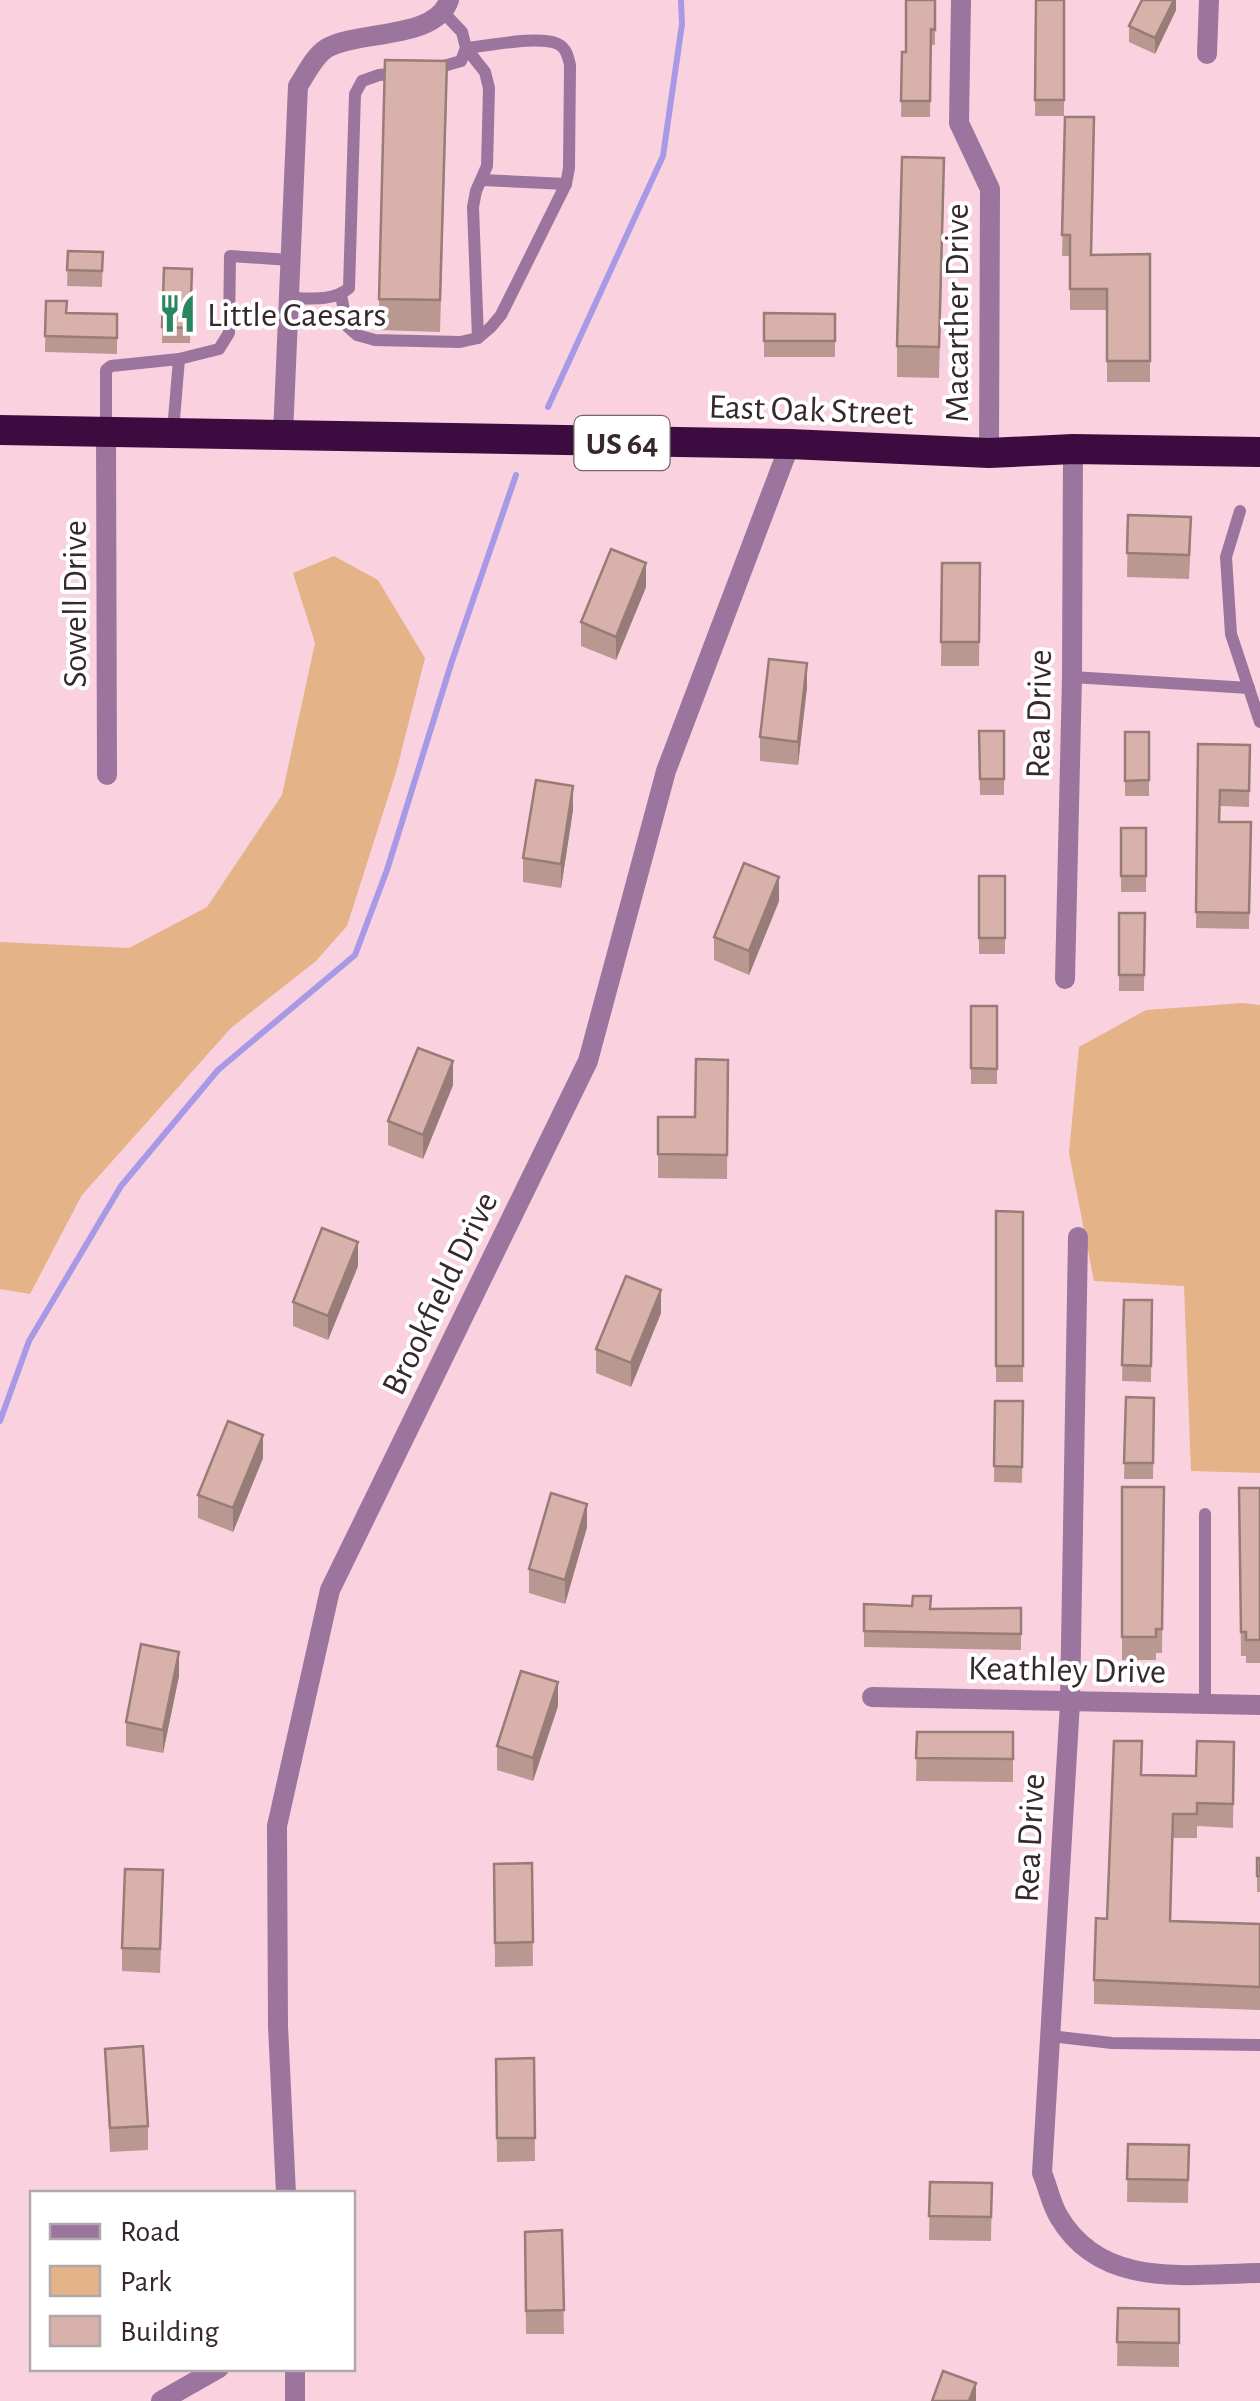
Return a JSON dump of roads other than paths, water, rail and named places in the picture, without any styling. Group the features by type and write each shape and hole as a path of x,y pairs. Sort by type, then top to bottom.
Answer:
{"highway":[{"name":"East Oak Street","path":"0,430 790,444 990,452 1260,452"}],"street":[{"name":"Macarther Drive","path":"961,0 959,123 990,190 990,452"},
{"path":"1207,54 1208,0"},
{"path":"283,435 298,86 328,48 432,22 446,6"},
{"name":"Sowell Drive","path":"106,433 107,774"},
{"name":"Brookfield Drive","path":"286,2191 278,2026 277,1826 330,1590 588,1061 666,771 790,444"},
{"name":"Rea Drive","path":"1065,979 1073,449"},
{"name":"Rea Drive","path":"1078,1237 1070,1703 1042,2173 1060,2218 1098,2259 1146,2274 1260,2273"},
{"name":"Keathley Drive","path":"872,1697 1260,1705"},
{"path":"161,2401 214,2371"}],"lane":[{"path":"446,6 462,32 466,48 484,72 489,88 487,166 473,207 478,338"},
{"path":"341,295 346,326 357,335 375,340 460,342 478,338 501,315 566,184 570,64 567,52 558,44 542,41 466,48"},
{"path":"288,298 341,295 350,288 352,115 355,94 362,81 380,74 440,69 460,61 466,48"},
{"path":"482,180 566,184"},
{"path":"106,433 106,370 111,366 178,359 218,349 229,332 230,256 290,260"},
{"path":"172,434 178,359"},
{"path":"1240,511 1226,558 1231,634 1260,722"},
{"path":"1072,677 1249,688"},
{"path":"1205,1514 1206,1705"},
{"path":"1050,2036 1112,2043 1260,2046"}],"waterway":[{"path":"548,407 663,156 682,24 681,0"},
{"path":"0,1421 29,1341 121,1186 218,1070 355,955 387,870 452,661 516,475"}],"place":[{"name":"Little Caesars","path":"177,314"}]}
